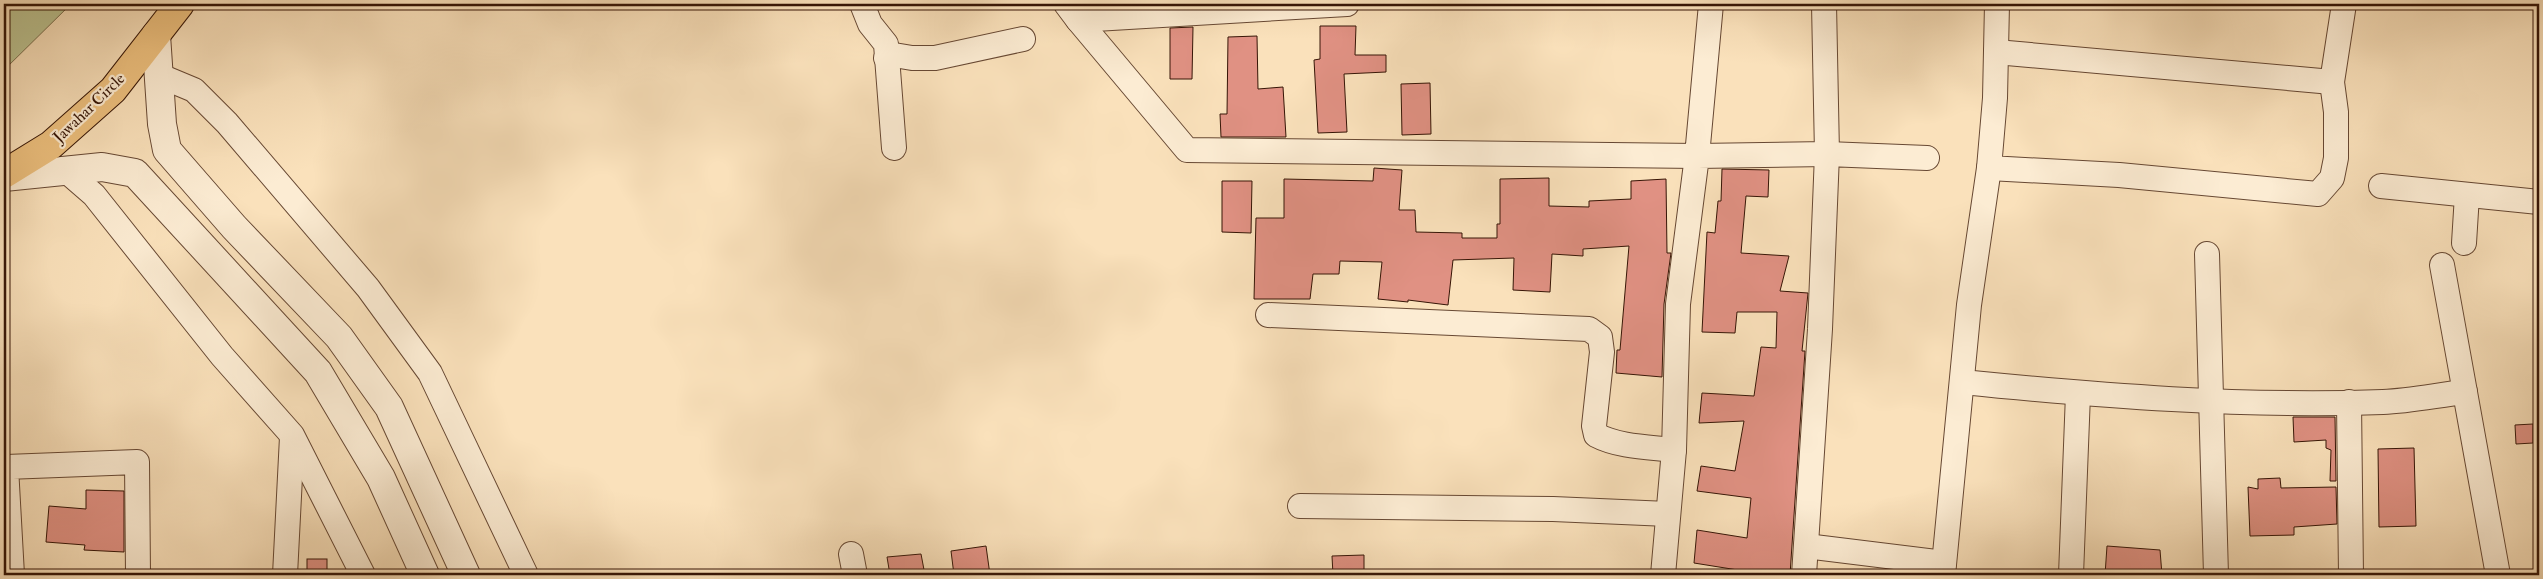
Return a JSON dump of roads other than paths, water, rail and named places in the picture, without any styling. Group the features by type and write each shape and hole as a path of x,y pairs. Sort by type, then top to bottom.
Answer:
{"main road":[{"name":"Jawahar Circle","path":"4,175 51,144 113,90 180,4"}],"street":[{"path":"862,4 870,24 886,44 894,148"},
{"path":"1072,12 1347,4"},
{"path":"1663,575 1674,450 1678,304 1697,156 1711,4"},
{"path":"1804,575 1820,330 1828,154 1824,4"},
{"path":"1806,546 1944,569 1969,306 1989,168 1997,4"},
{"path":"1989,168 2118,175 2318,194 2332,178 2336,158 2336,112 2332,82 2344,4"},
{"path":"1072,12 1188,150 1697,156 1828,154 1927,158"},
{"path":"156,35 162,124 168,150 234,227 339,337 389,407 466,575"},
{"path":"886,58 888,54 912,58 935,58 1023,39"},
{"path":"1996,52 2332,82"},
{"path":"158,76 194,90 226,123 368,288 430,373 526,575"},
{"path":"4,175 102,167 135,172 318,372 381,478 425,575"},
{"path":"64,169 94,196 222,356 292,435 363,575"},
{"path":"2381,186 2539,202"},
{"path":"2464,243 2467,195"},
{"path":"2207,254 2216,575"},
{"path":"2442,265 2498,575"},
{"path":"1268,315 1589,330 1600,337 1602,352 1594,426 1596,435 1604,439 1634,445 1674,450"},
{"path":"1962,382 2078,394 2210,402 2384,402 2465,392"},
{"path":"2071,575 2078,394"},
{"path":"2349,402 2351,575"},
{"path":"286,575 292,435"},
{"path":"12,575 6,466 137,462 138,575"},
{"path":"1300,506 1553,509 1668,514"}]}
